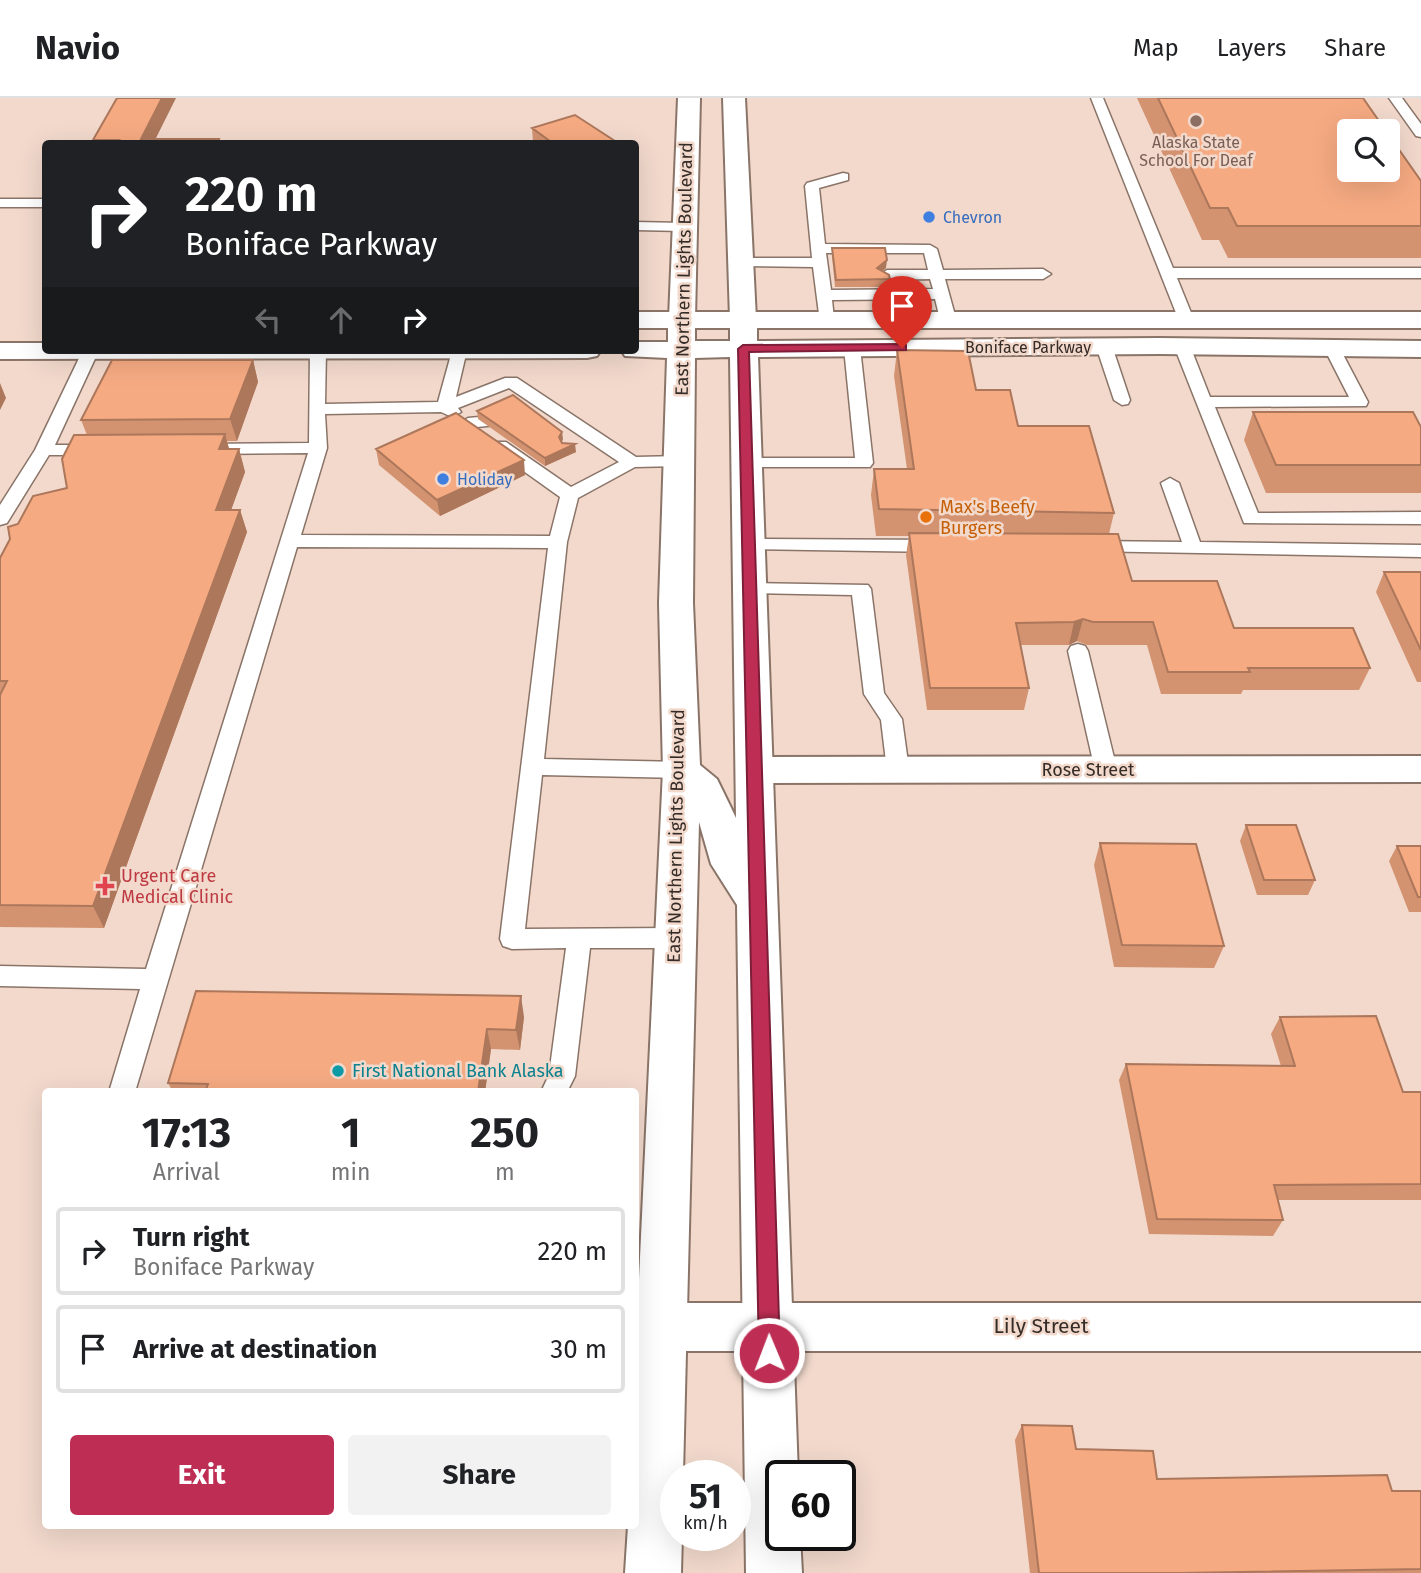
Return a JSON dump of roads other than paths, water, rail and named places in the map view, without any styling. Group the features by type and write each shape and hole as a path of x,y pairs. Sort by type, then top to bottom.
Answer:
{"main road":[{"name":"East Northern Lights Boulevard","path":"653,1573 682,770 676,603 683,227 689,98"},
{"path":"734,98 759,905 774,1573"},
{"name":"Boniface Parkway","path":"639,350 681,349 743,334 825,307 945,307 1332,348 1421,349"},
{"name":"Boniface Parkway","path":"639,320 682,319 743,334 852,348 1104,346 1184,333 1421,320"},
{"path":"0,351 42,351"},
{"name":"Rose Street","path":"755,770 1421,769"},
{"path":"682,770 704,789 716,814 731,864 759,905"},
{"name":"Lily Street","path":"660,1326 1421,1327"}],"lane":[{"path":"1097,98 1167,273 1204,402 1251,519 1421,519"},
{"path":"1395,98 1421,133"},
{"path":"825,307 823,265 812,186 844,177"},
{"path":"0,204 42,203"},
{"path":"639,226 683,227"},
{"path":"741,262 823,265 930,249 945,307"},
{"path":"1167,273 1421,273"},
{"path":"887,275 1043,274"},
{"path":"1104,346 1122,400"},
{"path":"747,463 864,463 852,348"},
{"path":"1204,402 1360,402 1332,348"},
{"path":"0,519 44,450 90,354"},
{"path":"123,1088 318,448 318,354"},
{"path":"445,407 459,354"},
{"path":"316,409 445,407 511,382 632,462"},
{"path":"445,407 570,495"},
{"path":"535,418 563,416"},
{"path":"468,423 490,421"},
{"path":"571,446 604,444"},
{"path":"181,449 318,448"},
{"path":"44,450 113,450"},
{"path":"509,452 528,450"},
{"path":"675,938 512,939 558,542 570,495 632,462 680,461"},
{"path":"1170,483 1193,548"},
{"path":"290,541 558,542"},
{"path":"748,545 956,546"},
{"path":"1068,547 1421,551"},
{"path":"750,590 861,589 874,694 891,719 898,770"},
{"path":"1078,651 1106,770"},
{"path":"532,767 682,770"},
{"path":"556,1088 562,1076 579,939"},
{"path":"0,976 155,979"}],"place":[{"name":"Alaska State School For Deaf","path":"1196,121"},
{"name":"Chevron","path":"929,217"},
{"name":"Holiday","path":"443,479"},
{"name":"Max's Beefy Burgers","path":"926,517"},
{"name":"Urgent Care Medical Clinic","path":"105,886"},
{"name":"First National Bank Alaska","path":"338,1071"}]}
